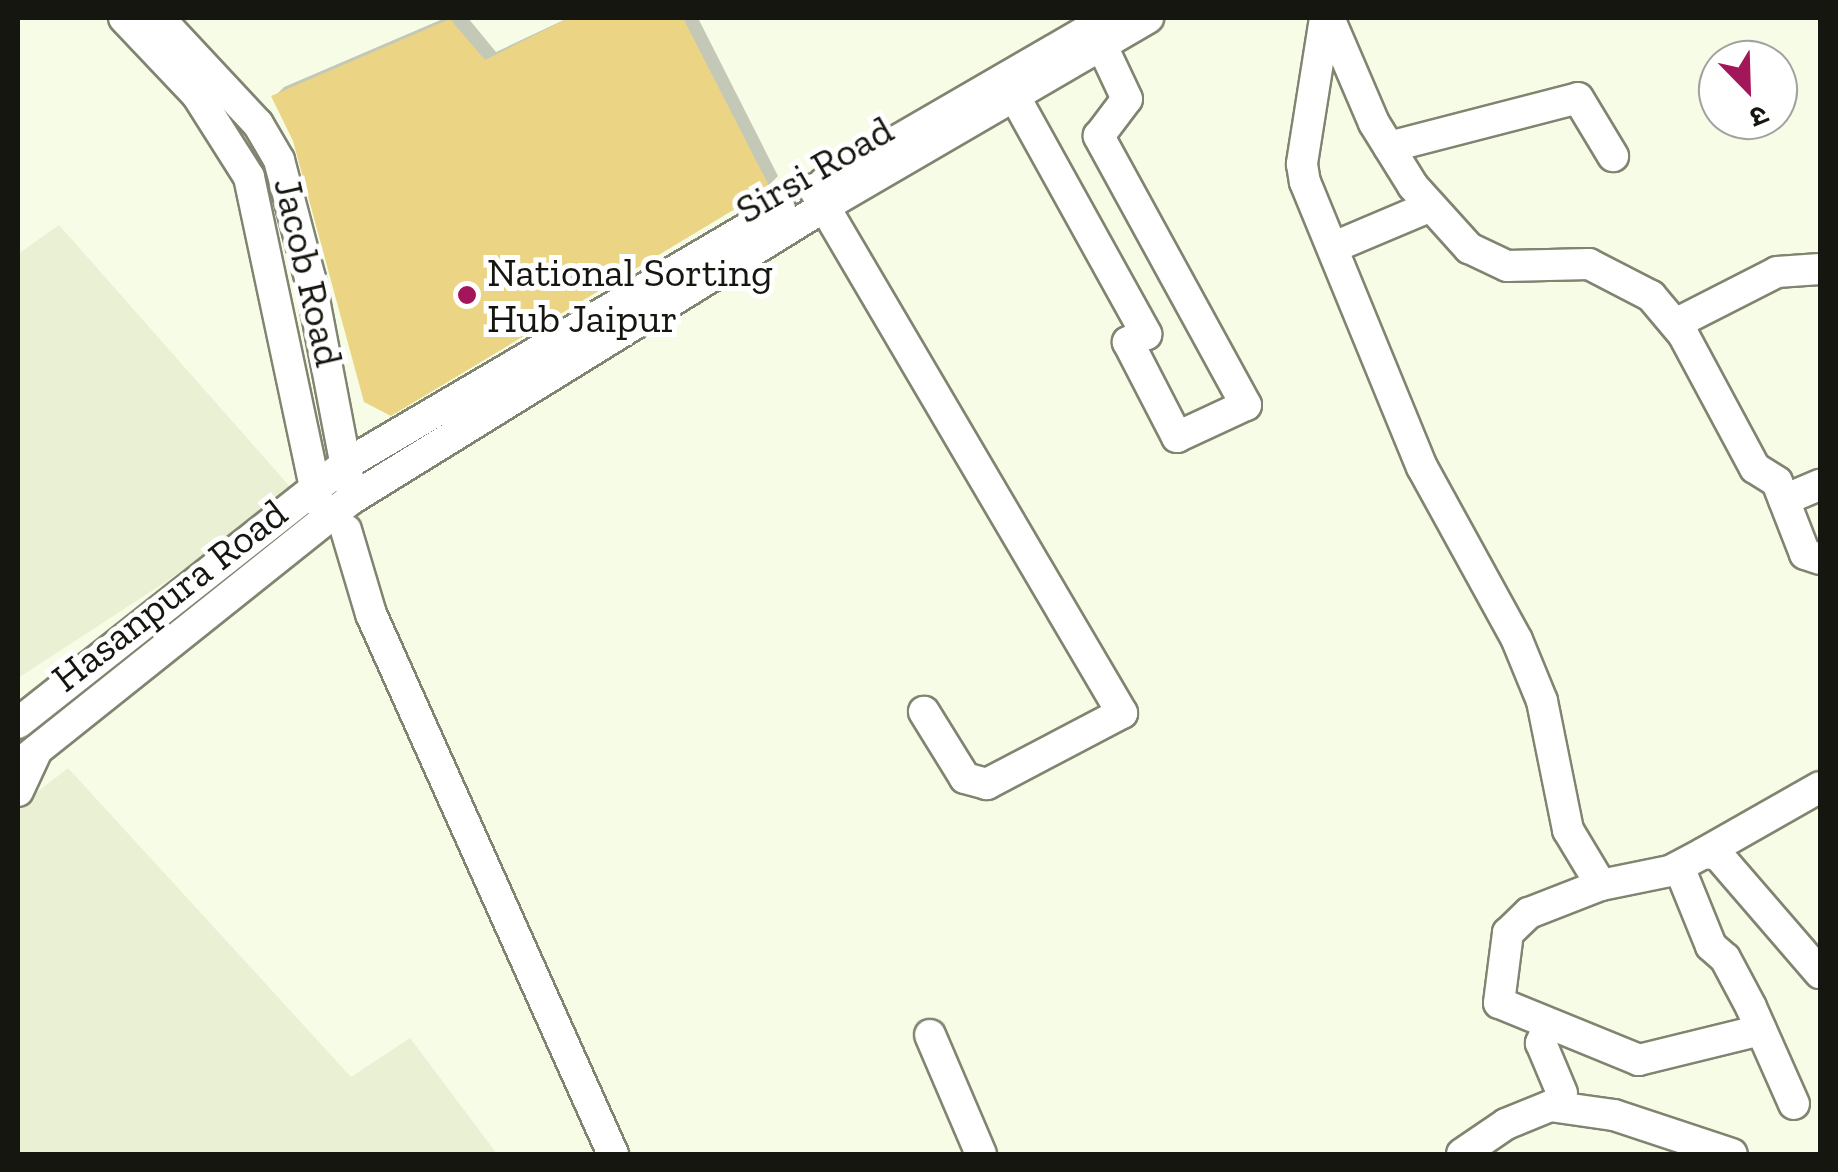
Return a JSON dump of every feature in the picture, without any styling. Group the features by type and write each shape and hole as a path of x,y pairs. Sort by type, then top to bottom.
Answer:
{"street":[{"name":"Jacob Road","path":"124,18 198,95 249,177 315,486 613,1154"},
{"name":"Jacob Road","path":"158,18 258,124 279,160 310,278 353,498"},
{"name":"Sirsi Road","path":"22,718 344,466 1110,29 1148,18"},
{"path":"1327,18 1389,147 1432,206 1485,256 1507,266 1589,264 1651,296 1674,324 1756,468 1778,482 1805,554 1820,559"},
{"path":"1327,18 1302,164 1422,467 1517,640 1542,701 1568,830 1600,884"},
{"name":"Sirsi Road","path":"353,498 820,197 1016,100 1110,29"},
{"path":"1016,100 1146,334 1128,342 1177,436 1246,405 1099,136 1127,99 1110,29"},
{"path":"1389,147 1578,98 1613,156"},
{"path":"820,197 1122,713 987,784 965,778 924,712"},
{"path":"1334,247 1432,206"},
{"path":"1674,324 1777,272 1820,269"},
{"path":"1784,500 1820,485"},
{"path":"334,527 353,498"},
{"name":"Hasanpura Road","path":"27,757 334,527"},
{"path":"18,792 27,757"},
{"path":"1692,860 1820,787"},
{"path":"1761,1030 1639,1060 1499,1003 1508,933 1529,913 1600,884 1718,854 1820,973"},
{"path":"1692,860 1711,946 1725,958 1794,1104"},
{"path":"1548,1025 1541,1043 1562,1092"},
{"path":"930,1035 981,1154"},
{"path":"1462,1154 1506,1124 1550,1106 1614,1115 1732,1154"}],"shaded area":[{"path":"59,225 292,489 170,579 18,678 18,254"},
{"path":"68,768 351,1077 410,1038 497,1154 18,1154 18,807"}],"building":[{"name":"National Sorting Hub Jaipur","path":"569,18 683,18 770,188 391,416 364,402 293,141 271,96 450,19 485,60"}],"place":[{"name":"National Sorting Hub Jaipur","path":"467,295"}]}
